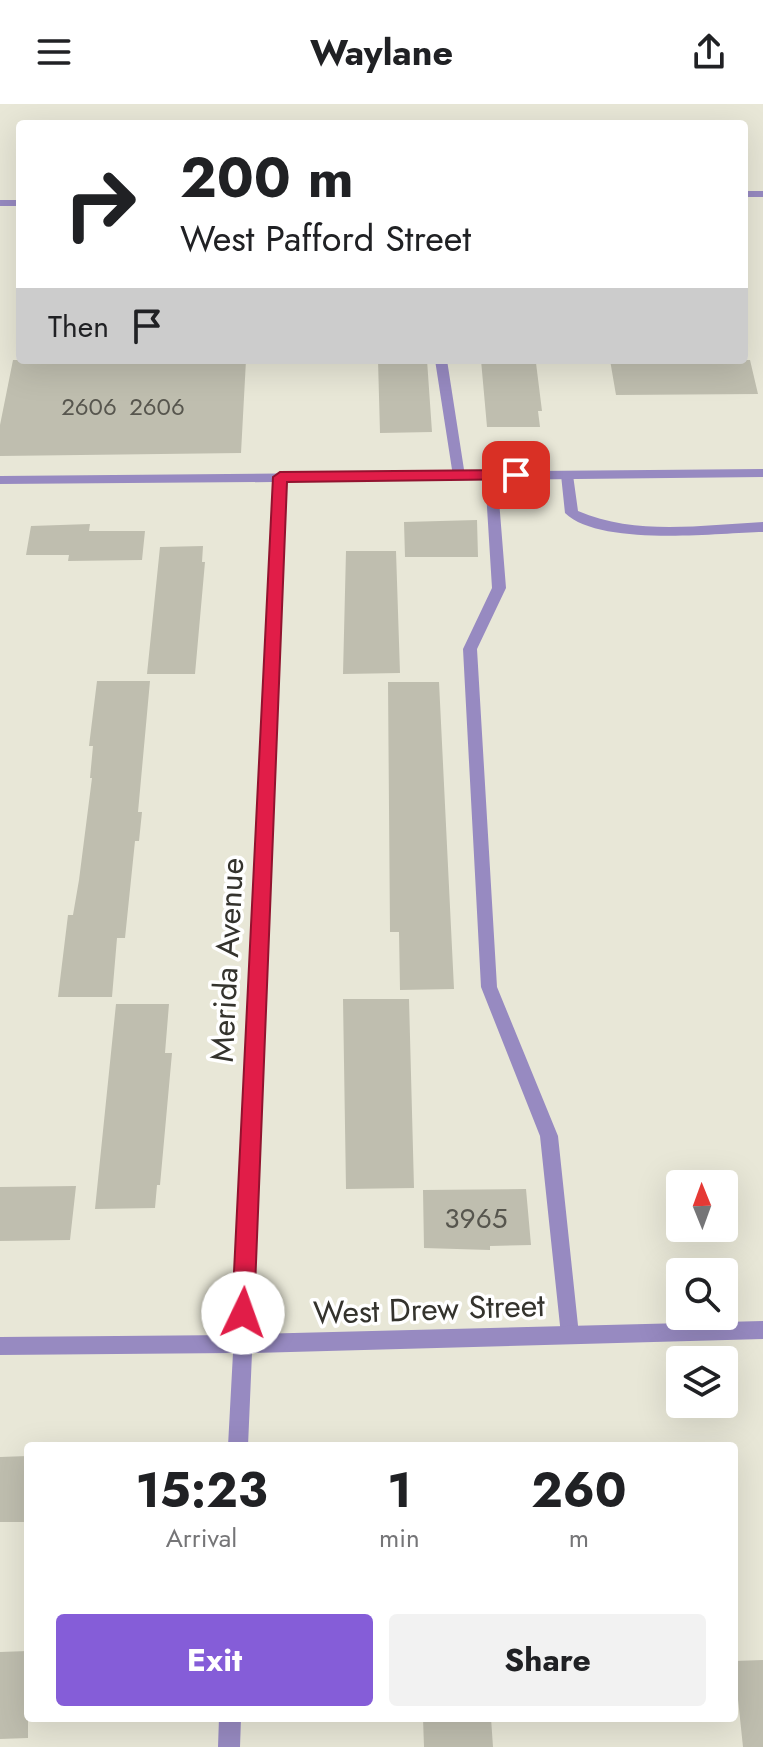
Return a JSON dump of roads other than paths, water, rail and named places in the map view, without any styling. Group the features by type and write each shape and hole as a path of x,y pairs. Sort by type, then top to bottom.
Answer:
{"street":[{"path":"442,364 459,476"},
{"path":"0,482 763,473"},
{"path":"491,475 499,588 470,649 489,987 499,1017 536,1097 549,1136 570,1335"},
{"path":"567,475 572,513 591,523 616,528 763,527"},
{"name":"Merida Avenue","path":"238,1442 280,477"},
{"name":"West Drew Street","path":"0,1346 242,1344 763,1330"},
{"path":"229,1747 230,1722"}]}
